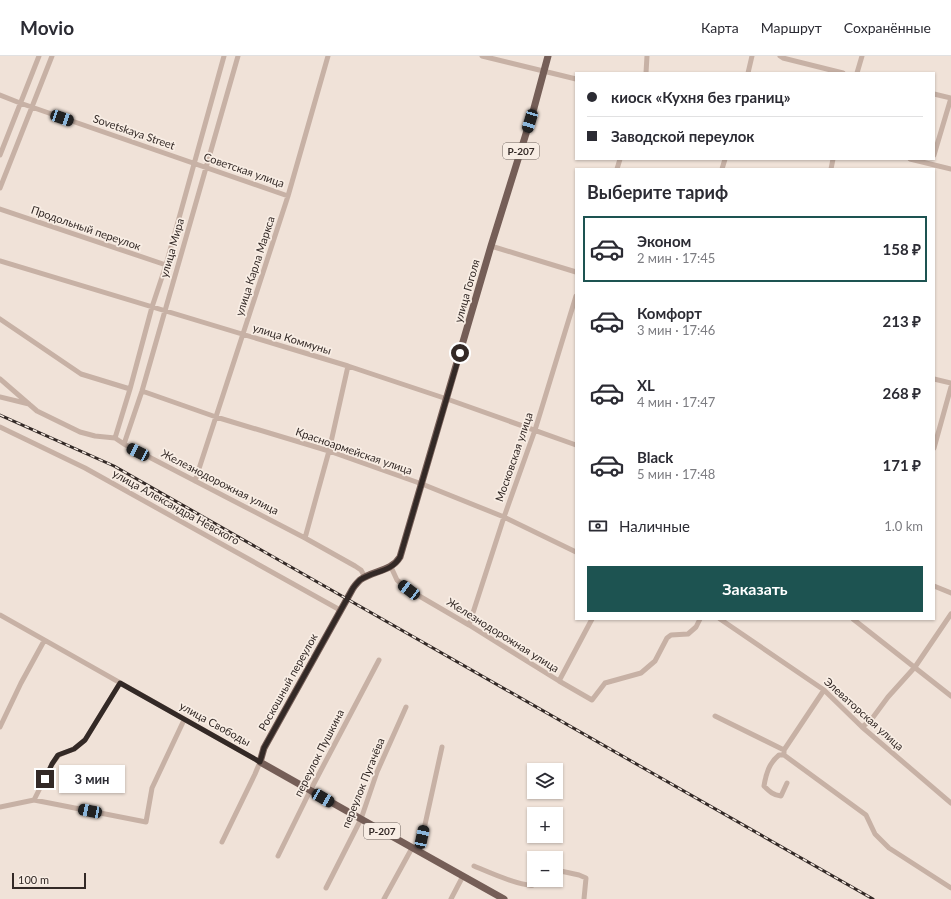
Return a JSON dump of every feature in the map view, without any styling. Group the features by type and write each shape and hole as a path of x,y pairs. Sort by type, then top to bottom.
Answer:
{"main road":[{"name":"улица Гоголя","path":"391,567 400,557 491,246 532,115 548,56"},
{"path":"366,577 391,567"},
{"name":"Роскошный переулок","path":"260,762 264,748 346,599 356,584 366,577"},
{"name":"улица Свободы","path":"260,762 504,899"}],"street":[{"path":"0,155 39,56"},
{"path":"0,188 52,56"},
{"name":"улица Мира","path":"115,438 152,307 166,265 224,56"},
{"name":"улица Мира","path":"124,444 142,391 238,56"},
{"name":"улица Карла Маркса","path":"195,481 288,196 328,56"},
{"path":"482,56 575,79"},
{"path":"646,72 647,56"},
{"path":"748,72 752,56"},
{"path":"780,56 839,72"},
{"path":"857,72 862,56"},
{"path":"935,94 951,98 935,152"},
{"name":"Sovetskaya Street","path":"0,95 194,164"},
{"path":"914,160 951,169"},
{"name":"Советская улица","path":"194,164 288,196"},
{"name":"Продольный переулок","path":"0,209 166,265"},
{"path":"491,246 575,272"},
{"name":"улица Коммуны","path":"0,261 348,366 575,445"},
{"name":"Московская улица","path":"469,625 504,517 535,430 575,299"},
{"path":"0,319 81,374 130,389"},
{"path":"305,538 329,451 348,366"},
{"name":"Железнодорожная улица","path":"0,379 38,411 80,432 95,436 115,438 305,538 355,566 361,570 366,577"},
{"path":"935,379 951,383"},
{"path":"935,444 951,387"},
{"name":"Красноармейская улица","path":"142,391 216,417 329,451 422,484 504,517 575,552"},
{"path":"0,397 30,405"},
{"name":"улица Александра Невского","path":"0,427 85,468 340,610"},
{"name":"Железнодорожная улица","path":"391,567 397,580 406,588 592,700 604,683 641,673 655,661 667,638 671,635 688,634 696,627 700,620"},
{"path":"935,586 951,593"},
{"path":"862,727 871,720 888,697 915,667 951,614"},
{"name":"улица Свободы","path":"0,615 260,762"},
{"path":"559,681 591,620"},
{"name":"Элеваторская улица","path":"721,620 824,690 862,727 951,803"},
{"path":"854,620 951,696"},
{"path":"0,727 21,683 44,641"},
{"name":"переулок Пушкина","path":"278,856 310,791 379,660"},
{"path":"34,800 56,758 63,752 80,746 120,683"},
{"path":"787,783 781,796 775,795 764,786 765,776 769,766 779,755 784,752 824,690"},
{"name":"переулок Пугачёва","path":"326,888 361,819 377,772 406,707"},
{"path":"715,716 784,752 866,815 875,834 889,848 951,888"},
{"path":"0,807 34,800 146,822 152,788 184,720"},
{"path":"384,899 415,850 442,747"},
{"name":"Роскошный переулок","path":"222,842 260,762"},
{"path":"474,866 490,873 527,884"},
{"path":"563,871 579,874 586,878 584,899"},
{"path":"451,899 463,876"}],"railway":[{"path":"0,415 114,466 873,899"}],"route":[{"path":"45,779 58,755 80,746 85,740 120,683 260,762 264,748 340,610 356,584 360,580 372,574 391,567 400,557 460,353"}]}
